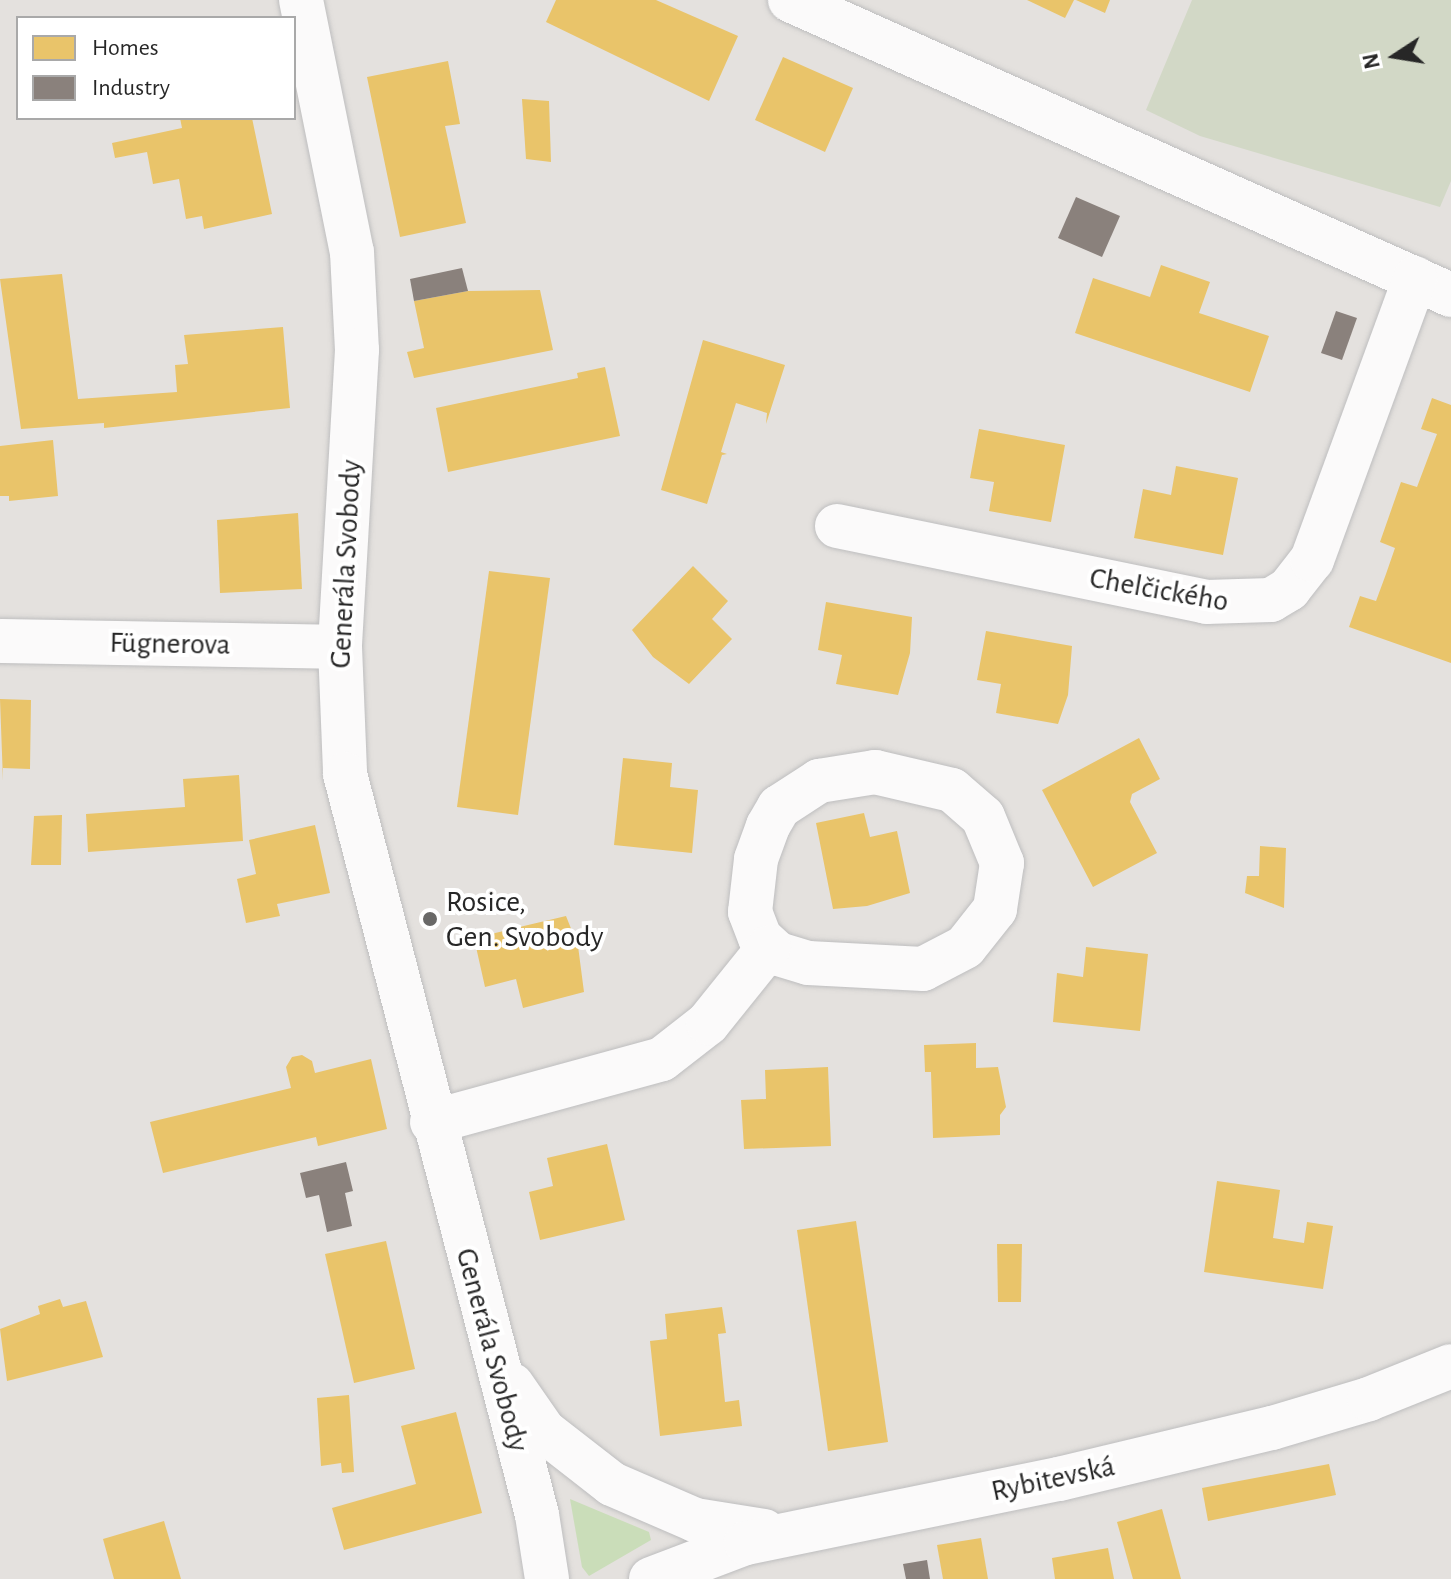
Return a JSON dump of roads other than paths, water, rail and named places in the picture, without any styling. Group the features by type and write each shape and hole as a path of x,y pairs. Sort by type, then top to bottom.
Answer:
{"street":[{"name":"Generála Svobody","path":"301,0 352,252 357,350 340,647 345,774 432,1122 540,1528 547,1579"},
{"name":"Chelčického","path":"790,0 1433,287 1312,560 1289,589 1271,600 1233,605 1206,602 837,526"},
{"name":"Fügnerova","path":"0,641 340,647"},
{"path":"875,772 931,782 969,804 995,839 1002,863 995,909 965,947 945,959 902,972 808,963 769,947 753,927 750,912 756,859 779,807 819,781 875,772"},
{"path":"432,1122 662,1059 708,1023 769,947"},
{"path":"481,1311 504,1372 544,1431 612,1484 669,1512 721,1527 765,1531 822,1526"},
{"name":"Rybitevská","path":"651,1579 709,1554 822,1526 1177,1453 1369,1399 1451,1366"}],"place":[{"name":"Rosice, Gen. Svobody","path":"430,919"}]}
